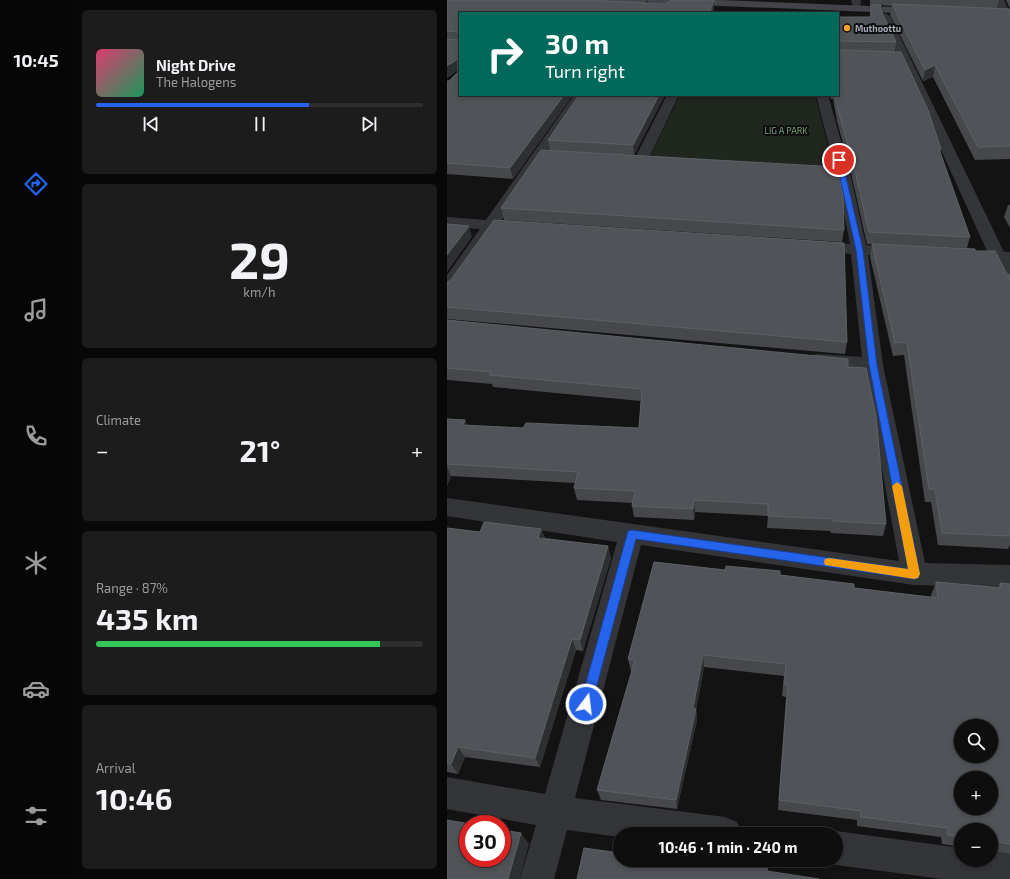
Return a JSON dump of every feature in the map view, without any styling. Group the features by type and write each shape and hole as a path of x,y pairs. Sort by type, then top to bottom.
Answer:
{"main road":[{"path":"648,4 856,4 930,15 885,16 839,14"},
{"path":"648,4 785,12"}],"street":[{"path":"999,0 1004,17"},
{"path":"885,16 1004,257 1010,282"},
{"path":"889,56 904,57"},
{"path":"447,288 579,96"},
{"path":"640,162 673,96"},
{"path":"822,96 835,172 859,250 873,365 914,574"},
{"path":"537,156 553,157"},
{"path":"624,161 655,163"},
{"path":"447,222 536,228"},
{"path":"796,246 913,253"},
{"path":"952,255 1004,257"},
{"path":"802,358 873,365"},
{"path":"447,507 914,574 1010,576"},
{"path":"537,879 557,812 632,534"},
{"path":"447,793 557,812 672,827"},
{"path":"843,849 1010,871"}],"green space":[{"name":"LIG A PARK","path":"680,96 815,96 833,167 649,159"}],"building":[{"path":"447,0 590,0 666,4 672,0 714,0 710,12 459,12 459,32 447,31"},
{"path":"892,4 1010,9 1010,146 978,147 935,65 925,70"},
{"path":"871,5 881,5 880,8 896,42 839,41 839,17 871,17"},
{"path":"447,39 459,40 459,96 563,96 510,168 447,163 447,81 449,81 458,72 458,59 447,66"},
{"path":"839,50 901,52 928,110 941,149 939,149 970,237 869,232 853,162 835,96 839,96"},
{"path":"578,96 658,96 633,145 548,140"},
{"path":"541,150 837,167 843,194 844,230 501,208"},
{"path":"494,220 844,243 847,342 447,307 447,282 450,281"},
{"path":"447,224 469,226 447,255"},
{"path":"872,244 995,251 1007,274 1010,275 1010,536 942,533 935,489 929,489 907,342 895,343"},
{"path":"447,320 848,359 848,367 866,368 876,416 886,524 833,521 833,519 768,516 768,504 694,500 693,509 632,506 635,491 574,488 578,472 447,464 447,419 465,420 463,425 523,428 526,423 639,428 642,389 489,375 491,372 447,368"},
{"path":"484,522 541,529 538,538 608,546 580,640 572,639 535,758 458,747 451,764 447,764 447,528 480,532"},
{"path":"654,562 725,570 726,566 780,571 780,575 854,584 854,588 938,598 936,582 1001,588 1000,583 1010,584 1010,844 998,842 998,823 954,823 954,836 948,835 948,828 861,817 861,811 779,800 788,685 784,684 786,664 703,655 693,708 696,709 676,800 597,790 635,660 628,659"},
{"path":"447,820 459,822 459,867 511,867 511,831 521,833 508,879 447,879"},
{"path":"584,848 613,852 613,867 767,867 767,871 819,879 577,879"}],"slow traffic":[{"path":"829,562 914,574 897,486"}],"place":[{"name":"Muthoottu","path":"847,28"}],"route":[{"path":"586,704 632,534 914,574 873,365 859,250 839,160"}]}
